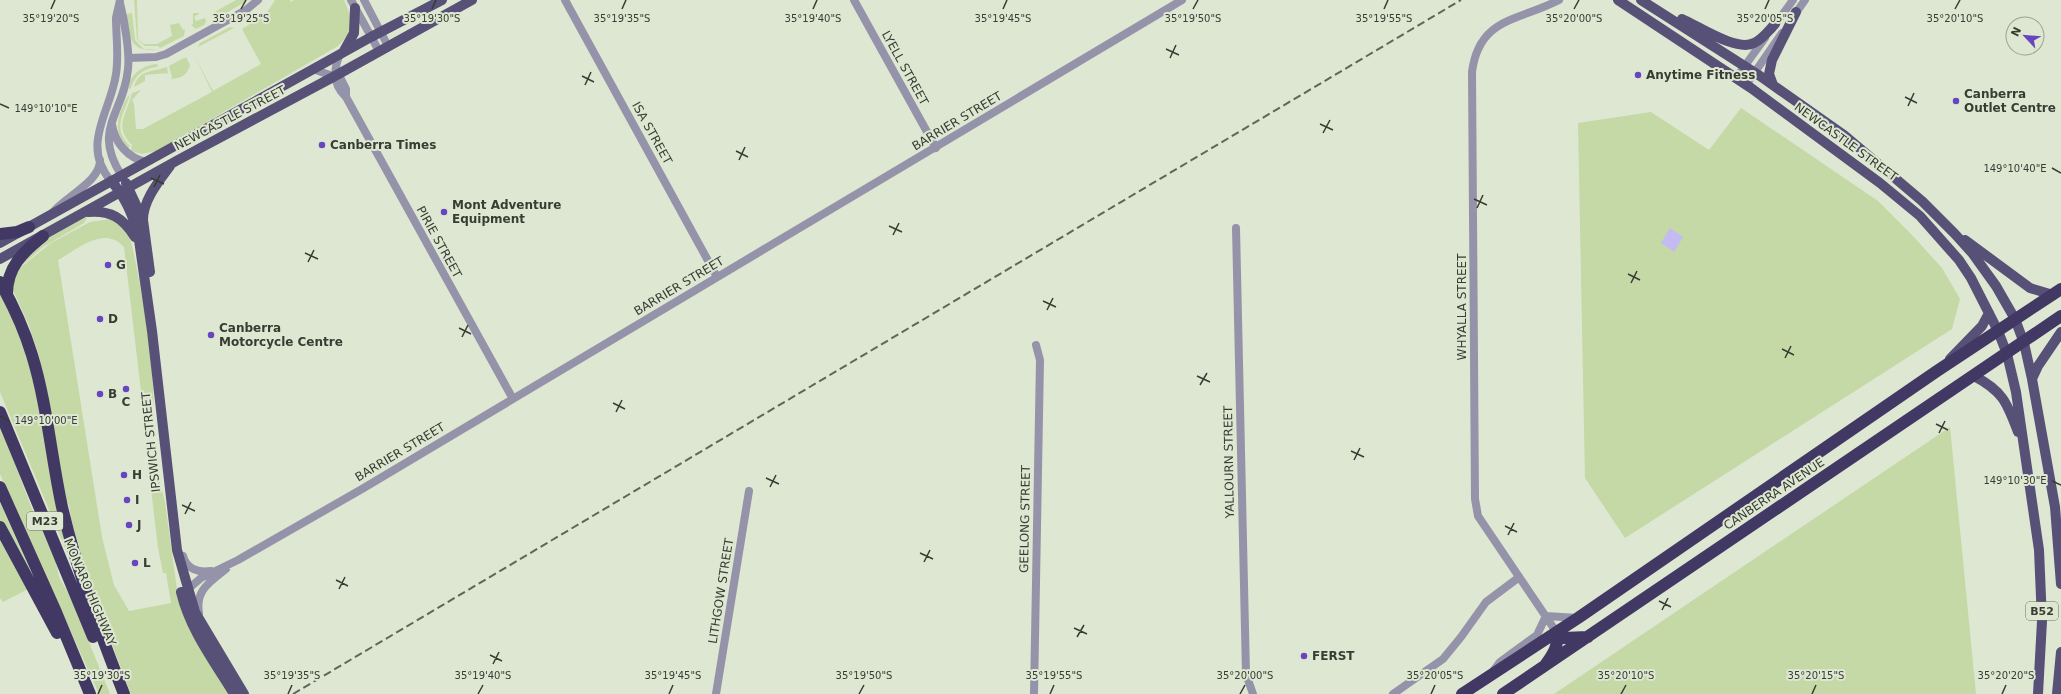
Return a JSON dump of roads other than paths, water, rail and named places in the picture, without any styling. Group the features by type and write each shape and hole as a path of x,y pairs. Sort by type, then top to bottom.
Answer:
{"highway":[{"path":"0,234 17,232 29,227"},
{"path":"7,294 9,277 15,262 26,250 43,236"},
{"path":"0,282 25,334 34,364 55,473 77,563 97,625 124,694"},
{"name":"CANBERRA AVENUE","path":"1462,694 1557,633 1937,372 2057,292"},
{"name":"CANBERRA AVENUE","path":"1503,694 2024,343 2061,316"},
{"name":"MONARO HIGHWAY","path":"0,412 117,694"},
{"name":"M23","path":"0,487 56,612 90,694"},
{"path":"0,527 68,653 75,659"},
{"path":"1557,633 1563,638 1588,637"},
{"path":"1544,667 1556,647 1558,641 1557,633"}],"main road":[{"name":"NEWCASTLE STREET","path":"0,243 381,31 442,0"},
{"name":"NEWCASTLE STREET","path":"0,259 472,0"},
{"name":"NEWCASTLE STREET","path":"1618,1 1746,85 1880,183 1920,216 1959,260 1971,278 1998,331 2007,354"},
{"name":"NEWCASTLE STREET","path":"1642,1 1754,72 1855,144 1922,201 1955,234 1973,254 1996,286 2015,319 2024,343 2032,379 2055,507 2061,584"},
{"path":"1642,1 1733,43 1744,46 1755,43 1775,24"},
{"path":"341,53 354,33 353,4"},
{"path":"1773,85 1769,74 1772,60 1796,12"},
{"path":"143,220 144,212 150,197 173,163"},
{"name":"IPSWICH STREET","path":"122,176 139,244 152,331 174,535 177,550 187,590 195,612 206,634 244,694"},
{"name":"IPSWICH STREET","path":"112,181 125,190 143,220 152,288 152,331"},
{"path":"85,212 105,212 117,216 128,225 139,244"},
{"path":"1955,234 1978,248 1992,261 2030,288 2057,292"},
{"path":"1937,372 1982,326 1989,313"},
{"path":"2032,379 2038,366 2061,332"},
{"name":"B52","path":"2007,354 2016,392 2026,453 2039,550 2042,621 2038,694"},
{"path":"1974,376 1991,384 1998,391 2012,417 2026,453"},
{"name":"IPSWICH STREET","path":"177,550 178,578 185,608 197,633 234,694"},
{"path":"185,608 185,596 187,590"},
{"path":"2057,694 2061,652"}],"street":[{"path":"129,58 156,57 166,54 249,9 258,0"},
{"path":"364,0 388,46"},
{"name":"ISA STREET","path":"565,0 717,277"},
{"name":"LYELL STREET","path":"854,0 936,148"},
{"name":"BARRIER STREET","path":"187,590 196,581 238,560 513,398 936,148 1182,0"},
{"name":"WHYALLA STREET","path":"1534,10 1548,0"},
{"name":"WHYALLA STREET","path":"1557,633 1518,578 1478,516 1475,499 1472,72 1477,49 1486,36 1503,23 1560,0"},
{"path":"1736,78 1793,0"},
{"path":"1746,85 1805,0"},
{"path":"120,1 129,58 126,80 112,118 108,144 112,158 122,176"},
{"path":"51,214 60,203 85,185 96,174 100,165 98,141 100,123 112,95 116,72 116,16 120,1"},
{"path":"353,4 379,51"},
{"path":"313,69 335,76 335,68 341,53"},
{"name":"PIRIE STREET","path":"335,76 341,79 346,89 346,97 513,398"},
{"path":"112,118 114,134 119,144 132,156 146,162"},
{"path":"99,158 104,171 112,181"},
{"name":"YALLOURN STREET","path":"1236,228 1246,674 1253,694"},
{"name":"GEELONG STREET","path":"1034,694 1040,360 1036,345"},
{"name":"LITHGOW STREET","path":"716,694 749,491"},
{"path":"174,535 188,566 199,571 216,570"},
{"path":"206,634 199,612 198,603 200,593 205,586 238,560"},
{"path":"1393,694 1443,658 1461,637 1486,602 1518,578"},
{"path":"1490,675 1500,662 1537,635 1546,616 1578,618"}],"railway":[{"path":"293,694 1461,0"}],"place":[{"name":"Anytime Fitness","path":"1638,75"},
{"name":"Canberra Outlet Centre","path":"1956,101"},
{"name":"Canberra Times","path":"322,145"},
{"name":"Mont Adventure Equipment","path":"444,212"},
{"name":"G","path":"108,265"},
{"name":"D","path":"100,319"},
{"name":"Canberra Motorcycle Centre","path":"211,335"},
{"name":"C","path":"126,389"},
{"name":"B","path":"100,394"},
{"name":"H","path":"124,475"},
{"name":"I","path":"127,500"},
{"name":"J","path":"129,525"},
{"name":"L","path":"135,563"},
{"name":"FERST","path":"1304,656"}]}
